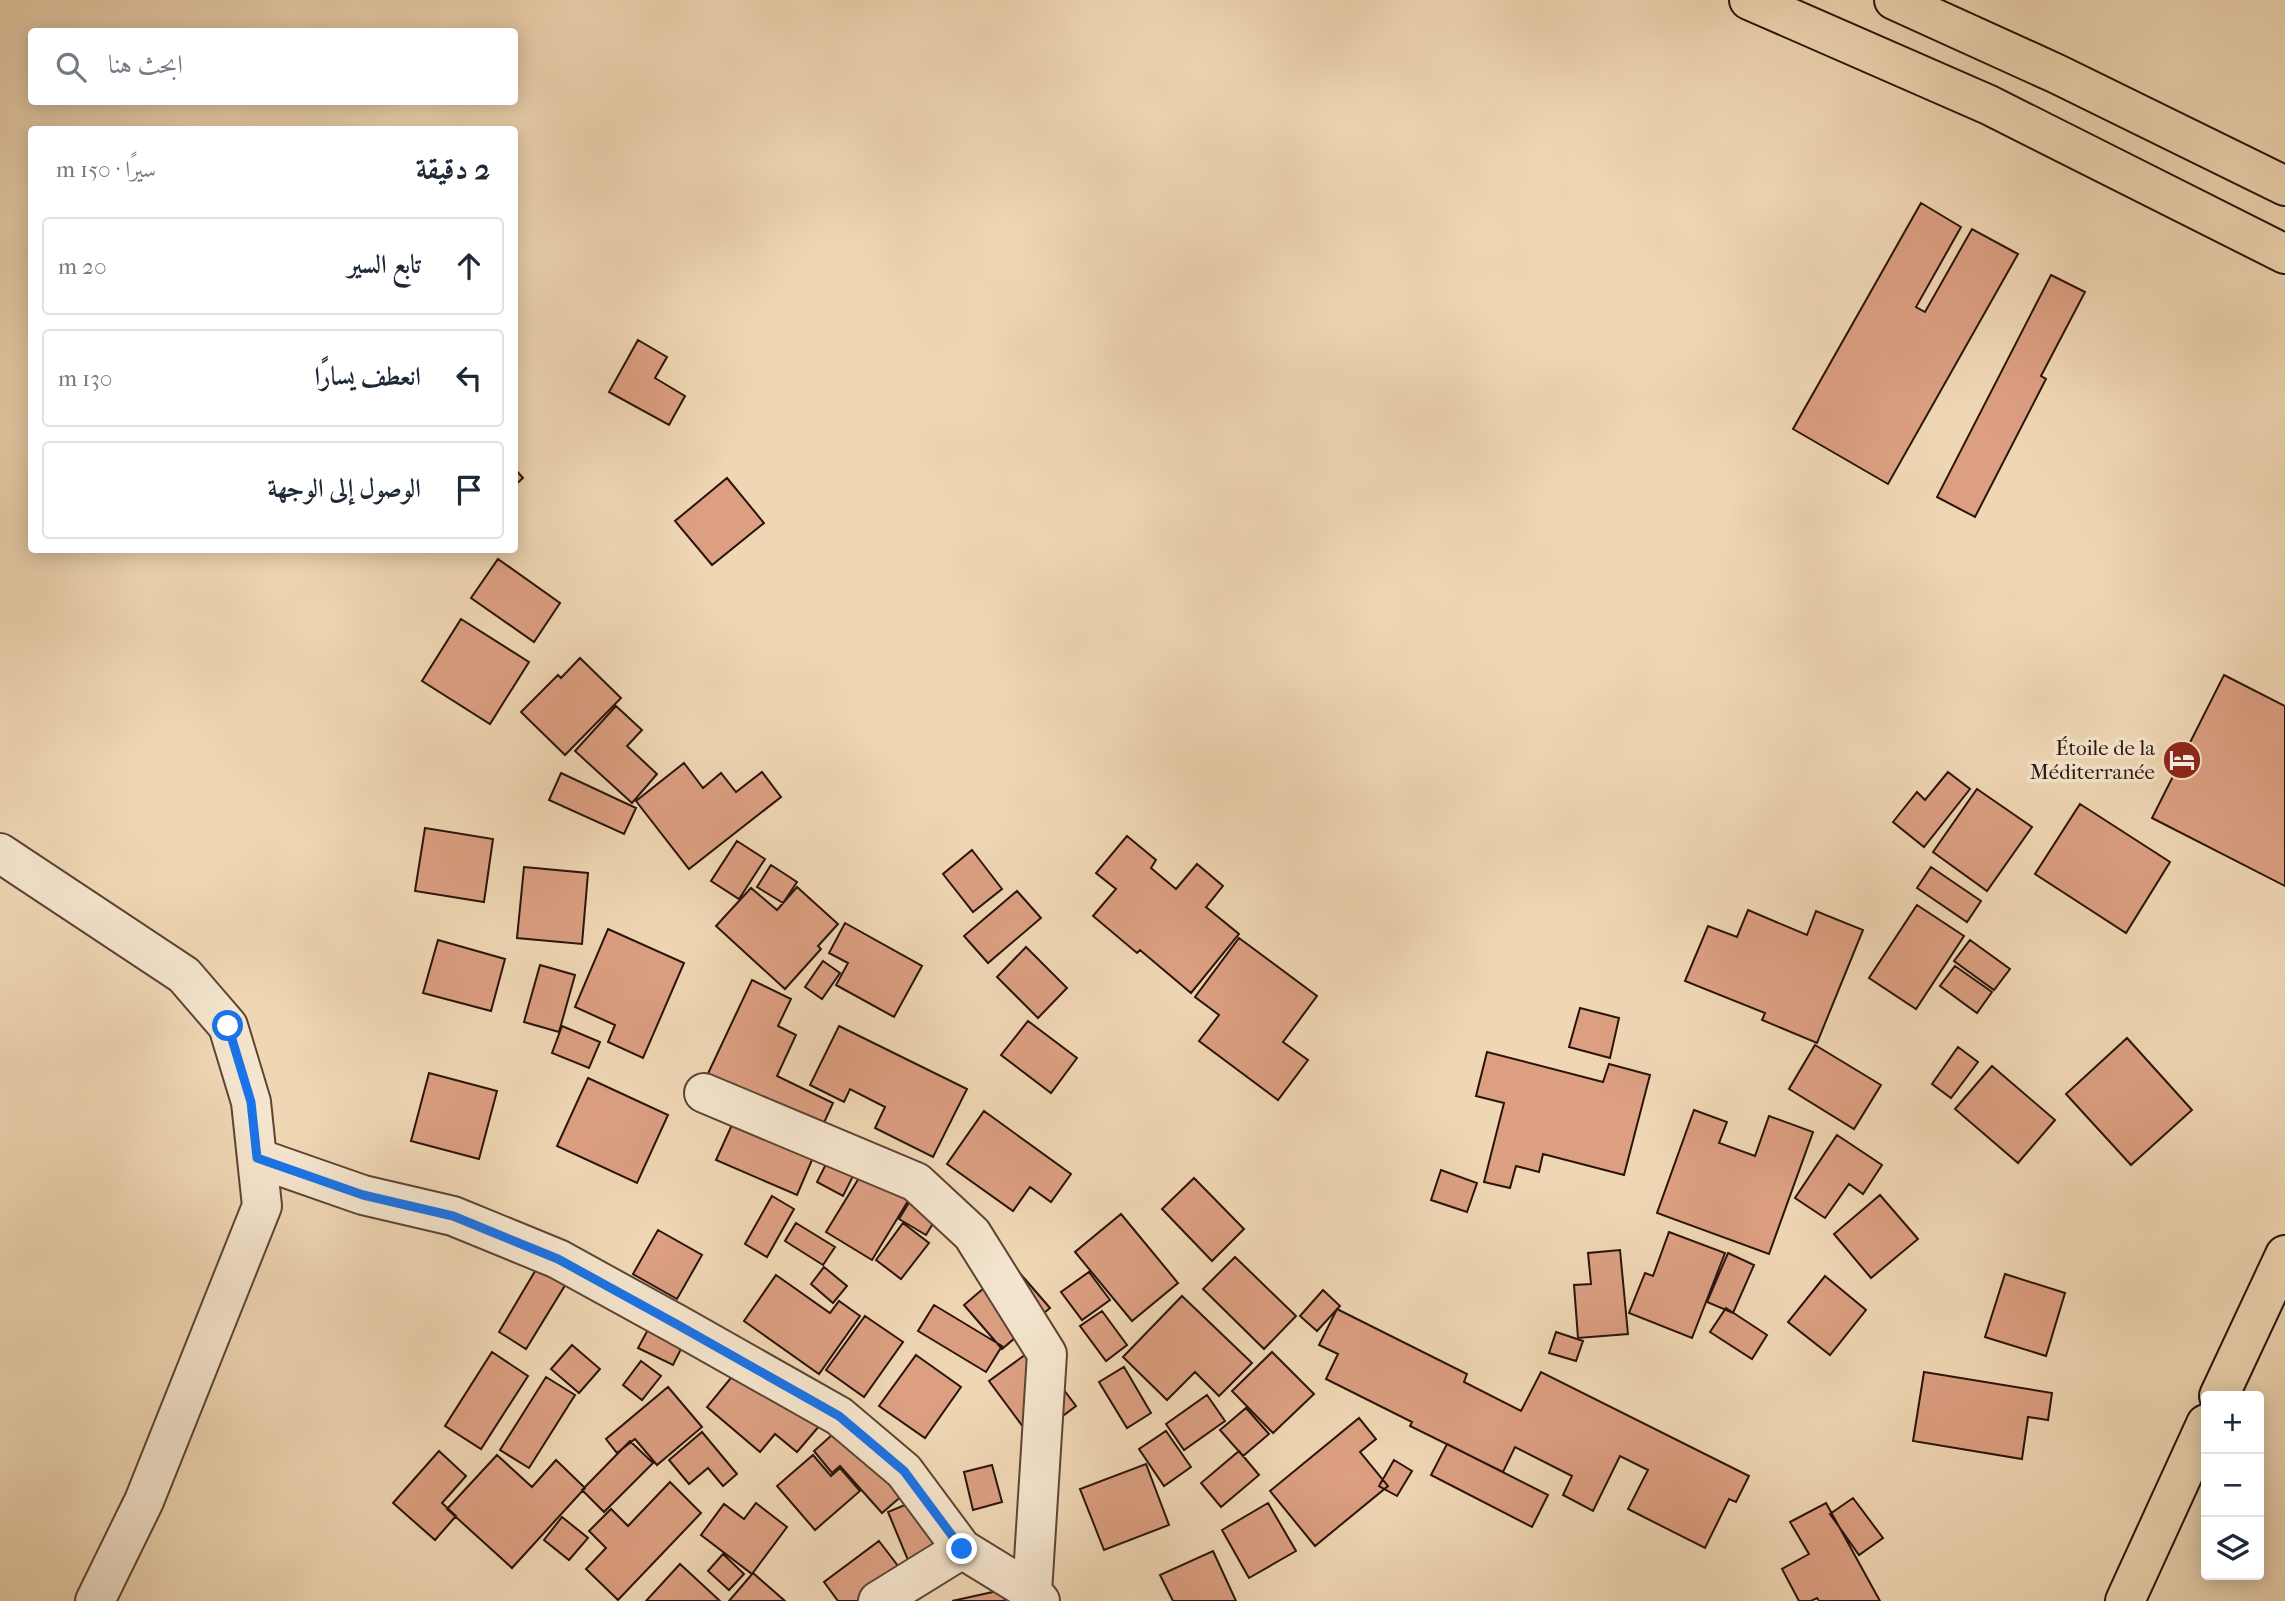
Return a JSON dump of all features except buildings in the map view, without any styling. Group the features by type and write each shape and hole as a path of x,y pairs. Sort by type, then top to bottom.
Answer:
{"main road":[{"path":"1749,0 1989,105 2285,254"},
{"path":"1894,0 2057,74 2285,186"},
{"path":"2222,1391 2281,1274"},
{"path":"2125,1601 2201,1435"}],"street":[{"path":"0,853 184,975 228,1026 251,1102 262,1206 144,1501 95,1601"},
{"path":"704,1093 916,1182 972,1234 1047,1354 1036,1597"},
{"path":"257,1158 363,1195 453,1216 558,1259 678,1325 839,1416 904,1471 962,1549 1036,1597"},
{"path":"878,1601 962,1549"}],"place":[{"name":"Étoile de la Méditerranée","path":"2182,760"}],"route":[{"path":"228,1026 251,1102 257,1158 363,1195 453,1216 558,1259 678,1325 839,1416 904,1471 962,1549"}]}
